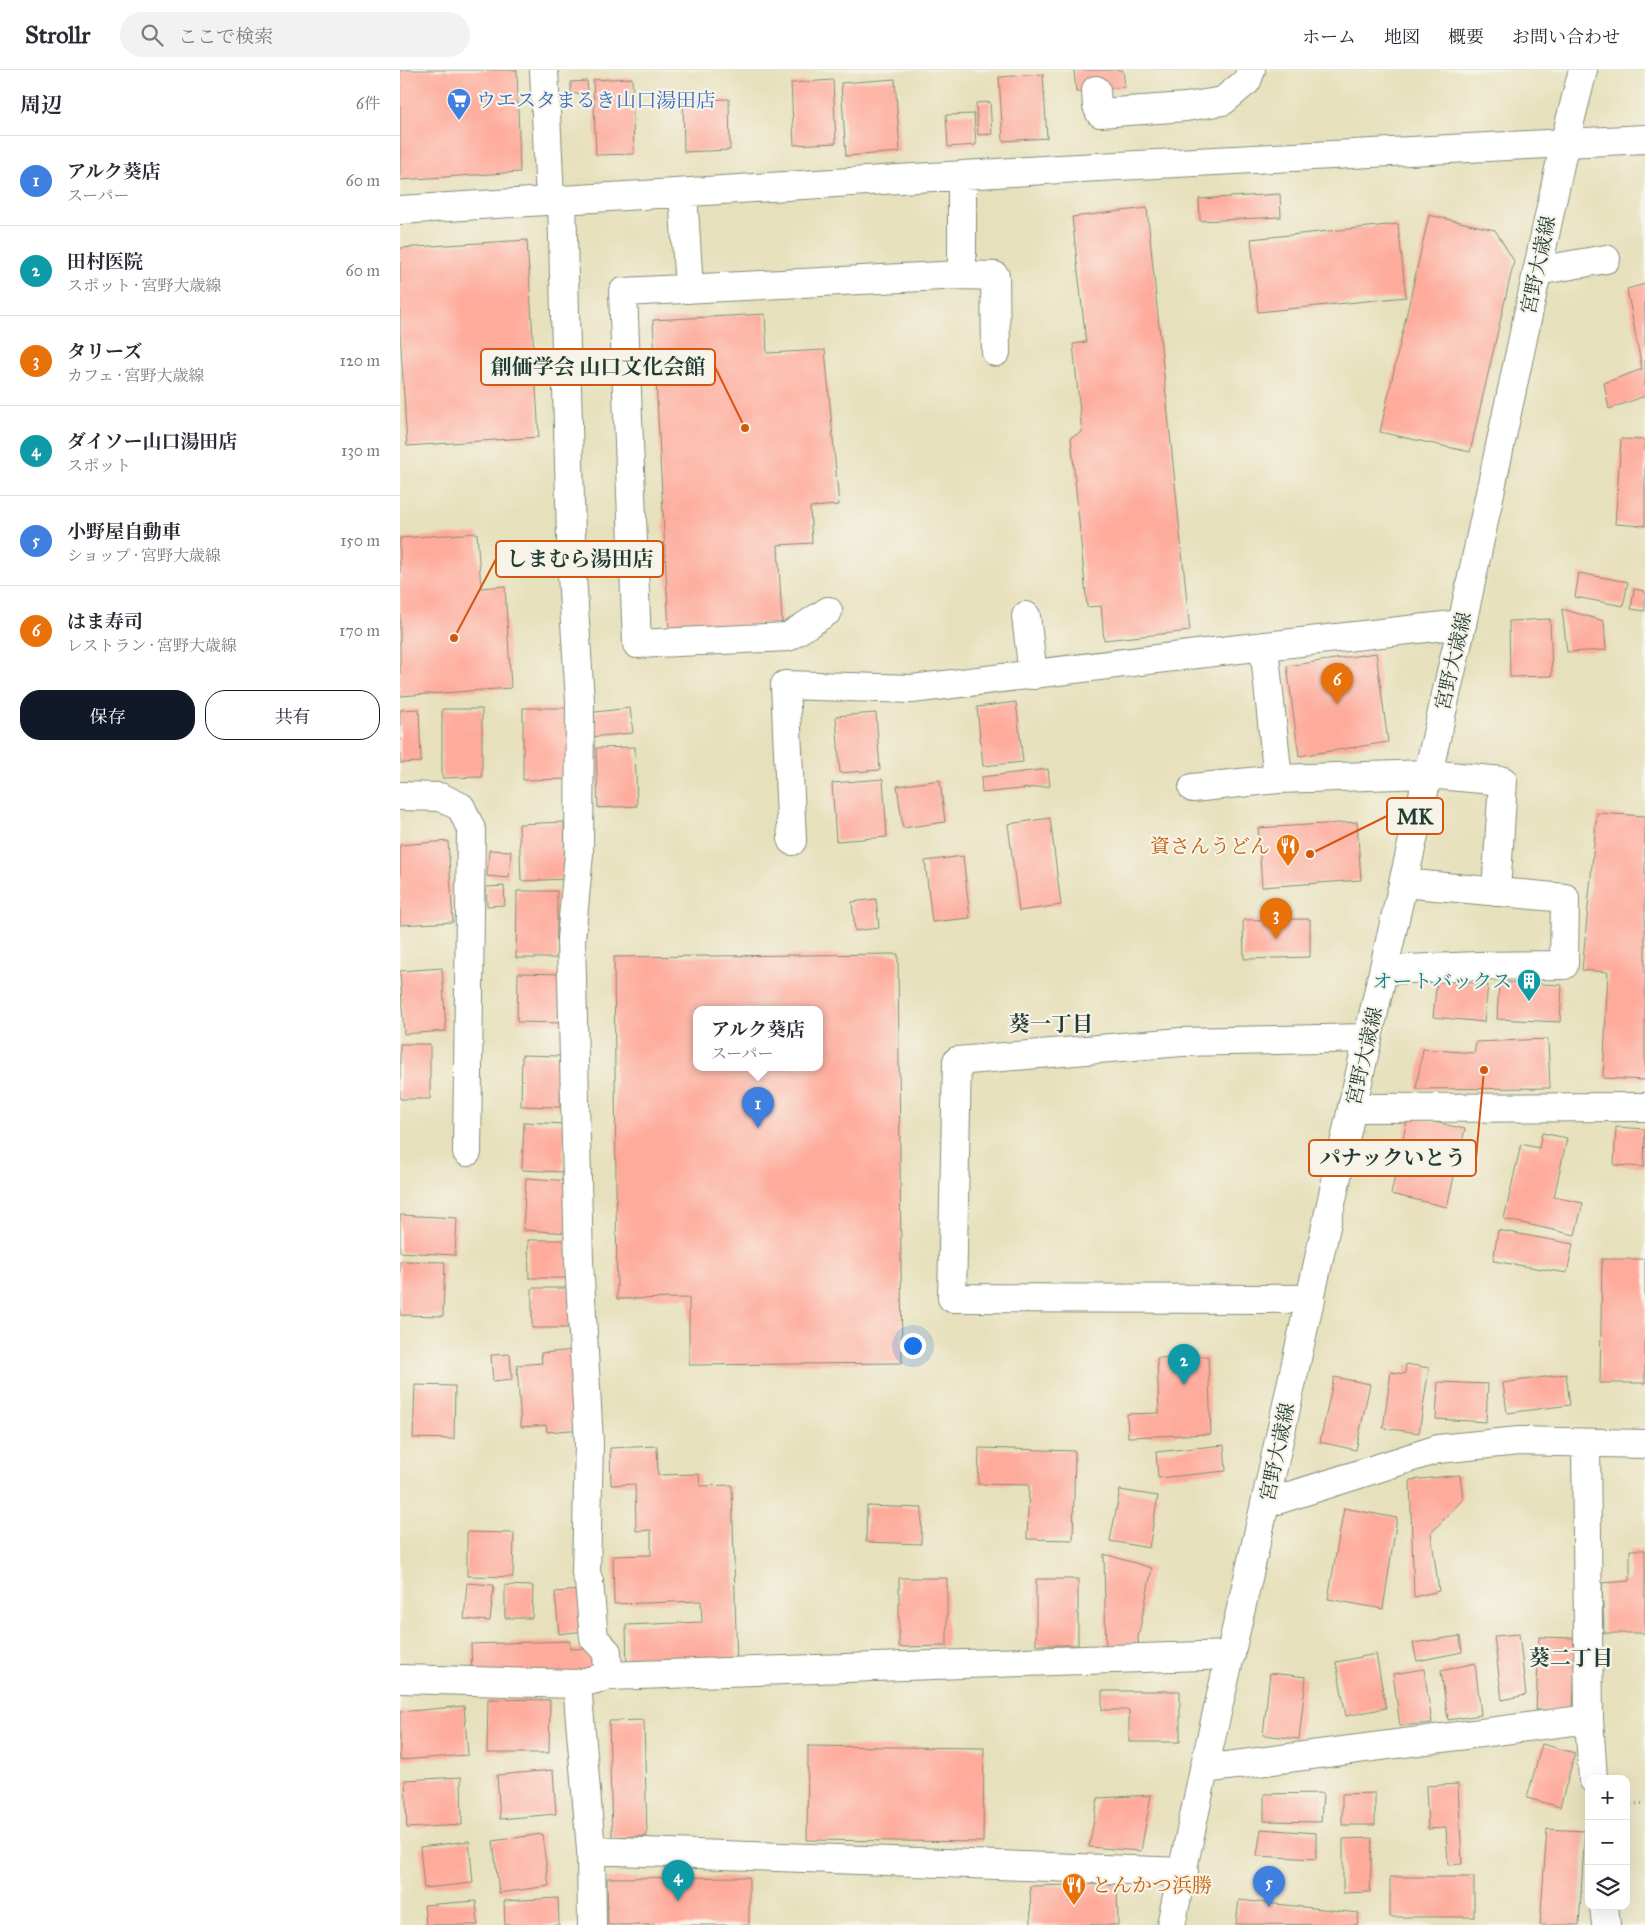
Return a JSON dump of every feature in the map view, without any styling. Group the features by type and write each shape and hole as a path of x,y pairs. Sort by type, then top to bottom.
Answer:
{"street":[{"path":"544,70 556,200 572,575 580,701 579,854 571,939 579,1261 589,1443 586,1573 589,1582 594,1638 607,1652 608,1676"},
{"path":"1096,90 1097,106 1100,113 1186,107 1223,101 1247,81 1251,70"},
{"name":"宮野大歳線","path":"1172,1925 1204,1769 1266,1504 1352,1108 1462,624 1565,141 1582,70"},
{"path":"400,210 1565,141 1645,138"},
{"path":"962,176 962,275"},
{"path":"683,193 689,289"},
{"path":"1537,271 1606,259"},
{"path":"828,611 788,637 637,644 623,292 962,275 995,276 996,352"},
{"path":"1026,616 1034,675"},
{"path":"792,841 785,685 912,689 1462,624"},
{"path":"1264,646 1278,779"},
{"path":"1193,788 1278,779 1428,774 1503,781 1496,892"},
{"path":"400,796 440,797 461,807 472,829 467,1152"},
{"path":"1384,970 1478,966 1564,966 1565,898 1403,884"},
{"path":"1311,1298 952,1298 957,1061 1181,1042 1368,1038"},
{"path":"1352,1108 1645,1107"},
{"path":"1266,1504 1438,1449 1519,1441 1645,1444"},
{"path":"1586,1444 1589,1718 1593,1775"},
{"path":"400,1679 577,1684 608,1676 1231,1655"},
{"path":"577,1684 591,1850 592,1925"},
{"path":"1204,1769 1589,1718"},
{"path":"591,1850 1184,1872"},
{"path":"1604,1910 1606,1925"}],"path":[{"path":"1630,1805 1645,1803"}],"building":[{"name":"ウエスタまるき山口湯田店","path":"400,70 517,70 520,172 400,180"},
{"path":"1074,70 1123,70 1125,87 1076,92"},
{"path":"1043,74 1047,138 1003,141 999,77"},
{"path":"632,78 634,154 596,155 593,80"},
{"path":"895,79 900,152 846,156 841,83"},
{"path":"833,80 836,143 794,145 791,83"},
{"path":"587,81 588,93 571,94 571,82"},
{"path":"729,99 730,150 684,152 683,100"},
{"path":"990,102 992,134 978,135 976,103"},
{"path":"974,114 976,145 948,147 946,115"},
{"path":"1280,194 1281,217 1200,221 1199,199"},
{"path":"1147,208 1190,631 1104,640 1101,606 1087,607 1071,437 1082,432 1073,344 1086,342 1072,217"},
{"path":"1429,215 1495,230 1514,261 1470,452 1380,432"},
{"path":"1398,224 1406,297 1258,312 1251,239"},
{"path":"527,240 539,437 407,446 400,331 400,248"},
{"path":"1645,284 1645,396 1609,409 1604,383 1642,369 1627,289"},
{"path":"765,314 767,353 825,350 839,505 810,507 812,543 778,545 782,623 669,630 653,320"},
{"path":"1621,439 1645,440 1645,526 1615,524"},
{"path":"477,533 481,588 505,586 511,688 400,696 400,538"},
{"path":"1579,573 1628,582 1623,606 1575,597"},
{"path":"1634,589 1645,591 1645,611 1631,609"},
{"path":"1562,609 1604,621 1606,650 1567,652"},
{"path":"1550,619 1552,676 1510,677 1509,621"},
{"path":"1376,653 1388,742 1299,756 1287,666"},
{"path":"1016,702 1023,762 983,766 977,707"},
{"path":"523,708 570,708 570,779 523,780"},
{"path":"630,708 633,733 590,737 587,713"},
{"path":"419,709 421,762 400,763 400,710"},
{"path":"442,709 482,709 482,777 442,778"},
{"path":"876,713 880,770 840,773 836,716"},
{"path":"635,747 637,806 598,808 596,748"},
{"path":"1048,769 1050,786 982,793 981,777"},
{"path":"883,779 887,837 836,841 832,783"},
{"path":"940,780 945,822 903,828 897,786"},
{"path":"1597,813 1645,816 1645,1080 1603,1078 1608,972 1582,970"},
{"path":"1050,818 1061,905 1019,911 1008,824"},
{"path":"564,822 566,879 521,881 519,824"},
{"path":"1357,822 1361,880 1262,887 1258,828"},
{"path":"448,841 453,922 400,925 400,845"},
{"path":"489,850 511,851 509,878 487,876"},
{"path":"963,856 970,918 932,922 925,861"},
{"path":"504,886 505,905 487,906 486,887"},
{"path":"517,891 557,891 557,958 516,958"},
{"path":"876,899 879,928 855,931 852,902"},
{"path":"1310,919 1310,957 1244,959 1243,920"},
{"path":"898,954 902,1363 689,1365 689,1298 617,1299 614,957"},
{"path":"442,968 446,1031 404,1034 400,971"},
{"path":"518,973 564,974 562,1023 517,1022"},
{"path":"1437,979 1488,985 1484,1022 1433,1017"},
{"name":"オートバックス","path":"1499,982 1562,985 1560,1022 1497,1019"},
{"path":"1548,1039 1550,1088 1416,1089 1423,1049 1474,1053 1476,1042"},
{"path":"400,1044 430,1044 430,1099 400,1099"},
{"path":"522,1055 561,1056 560,1107 521,1106"},
{"path":"1408,1116 1465,1129 1447,1207 1391,1194"},
{"path":"524,1122 565,1124 562,1172 522,1170"},
{"path":"1616,1127 1645,1129 1644,1167 1614,1165"},
{"path":"1542,1133 1567,1138 1554,1197 1583,1203 1575,1235 1504,1219 1521,1144 1539,1148"},
{"path":"526,1178 571,1181 568,1233 523,1230"},
{"path":"400,1215 457,1218 455,1255 400,1252"},
{"path":"1498,1230 1573,1244 1567,1273 1493,1261"},
{"path":"528,1240 568,1240 568,1278 529,1278"},
{"path":"1602,1259 1645,1259 1645,1383 1600,1383"},
{"path":"400,1261 445,1262 443,1316 400,1315"},
{"path":"532,1288 571,1288 570,1328 532,1328"},
{"path":"576,1350 583,1429 547,1432 546,1425 521,1427 517,1365 542,1363 541,1353"},
{"path":"510,1354 512,1380 493,1382 491,1355"},
{"path":"1208,1356 1211,1434 1128,1437 1127,1414 1159,1413 1157,1358"},
{"path":"1406,1364 1429,1368 1419,1433 1383,1428 1391,1372 1405,1374"},
{"path":"1566,1374 1570,1405 1507,1413 1503,1383"},
{"path":"1334,1377 1370,1384 1356,1450 1320,1442"},
{"path":"1438,1382 1488,1384 1486,1422 1436,1419"},
{"path":"415,1385 455,1386 454,1439 413,1438"},
{"path":"1224,1445 1226,1471 1158,1478 1156,1452"},
{"path":"657,1446 658,1475 699,1474 700,1486 732,1485 737,1668 627,1672 626,1625 702,1622 701,1601 614,1604 613,1556 651,1555 651,1530 636,1531 635,1484 611,1485 610,1448"},
{"path":"979,1448 1075,1451 1073,1540 1027,1539 1029,1485 978,1484"},
{"path":"1460,1475 1463,1499 1431,1533 1439,1591 1414,1597 1410,1480"},
{"path":"1120,1490 1158,1496 1149,1548 1110,1541"},
{"path":"867,1506 922,1508 921,1544 866,1542"},
{"path":"1344,1508 1397,1518 1383,1609 1328,1599"},
{"path":"467,1532 514,1533 513,1577 467,1576"},
{"path":"1630,1550 1645,1550 1645,1633 1604,1633 1602,1583 1630,1581"},
{"path":"1104,1554 1152,1568 1138,1638 1140,1655 1106,1657"},
{"path":"899,1578 947,1578 947,1646 899,1647"},
{"path":"1036,1579 1078,1579 1078,1645 1036,1645"},
{"path":"467,1583 494,1585 490,1621 464,1619"},
{"path":"505,1585 533,1586 532,1618 505,1618"},
{"path":"580,1590 584,1631 559,1634 555,1592"},
{"path":"1519,1634 1526,1695 1502,1700 1494,1636"},
{"path":"1460,1636 1462,1652 1417,1661 1413,1643"},
{"path":"1539,1637 1576,1638 1573,1711 1536,1710"},
{"path":"570,1641 570,1649 593,1648 593,1672 472,1676 471,1644"},
{"path":"1376,1654 1386,1708 1346,1716 1336,1662"},
{"path":"1475,1663 1481,1715 1448,1720 1441,1671"},
{"path":"1424,1669 1432,1723 1400,1726 1393,1674"},
{"path":"1270,1673 1306,1677 1299,1739 1263,1735"},
{"path":"1102,1691 1180,1691 1180,1742 1129,1742 1129,1710 1102,1710"},
{"path":"488,1699 550,1700 549,1753 487,1753"},
{"path":"464,1706 468,1755 400,1760 400,1712"},
{"path":"644,1720 647,1836 612,1837 609,1721"},
{"path":"1542,1744 1575,1753 1560,1807 1527,1798"},
{"path":"808,1746 984,1748 983,1842 807,1840"},
{"path":"553,1770 556,1814 500,1819 497,1775"},
{"path":"461,1777 462,1825 407,1828 405,1780"},
{"path":"1458,1784 1462,1864 1448,1865 1446,1828 1428,1829 1426,1786"},
{"path":"1323,1793 1321,1822 1264,1821 1264,1794"},
{"path":"1375,1793 1375,1825 1342,1825 1342,1794"},
{"path":"1151,1795 1141,1851 1089,1847 1098,1798"},
{"path":"1261,1829 1316,1833 1316,1859 1257,1856"},
{"path":"1547,1829 1585,1831 1579,1925 1540,1925"},
{"path":"542,1834 549,1886 499,1893 493,1841"},
{"path":"1372,1838 1370,1892 1343,1893 1343,1839"},
{"path":"469,1841 473,1883 424,1888 420,1847"},
{"path":"749,1877 749,1925 608,1925 607,1878"},
{"path":"1390,1877 1474,1877 1474,1917 1390,1917"},
{"name":"とんかつ浜勝","path":"1117,1884 1118,1925 1031,1925 1030,1886"},
{"path":"558,1898 559,1925 505,1925 504,1901"},
{"path":"1239,1900 1359,1913 1357,1925 1236,1924"},
{"path":"476,1901 478,1925 426,1925 424,1905"}],"place":[{"name":"ウエスタまるき山口湯田店","path":"459,121"},
{"name":"創価学会 山口文化会館","path":"745,428"},
{"name":"しまむら湯田店","path":"454,638"},
{"name":"はま寿司","path":"1337,704"},
{"name":"MK","path":"1310,854"},
{"name":"資さんうどん","path":"1288,867"},
{"name":"タリーズ","path":"1276,939"},
{"name":"オートバックス","path":"1529,1002"},
{"name":"パナックいとう","path":"1484,1070"},
{"name":"アルク葵店","path":"758,1128"},
{"name":"田村医院","path":"1184,1385"},
{"name":"ダイソー山口湯田店","path":"678,1901"},
{"name":"とんかつ浜勝","path":"1074,1906"},
{"name":"小野屋自動車","path":"1269,1907"}],"district":[{"name":"葵一丁目","path":"1051,1024"},
{"name":"葵二丁目","path":"1571,1658"}]}
